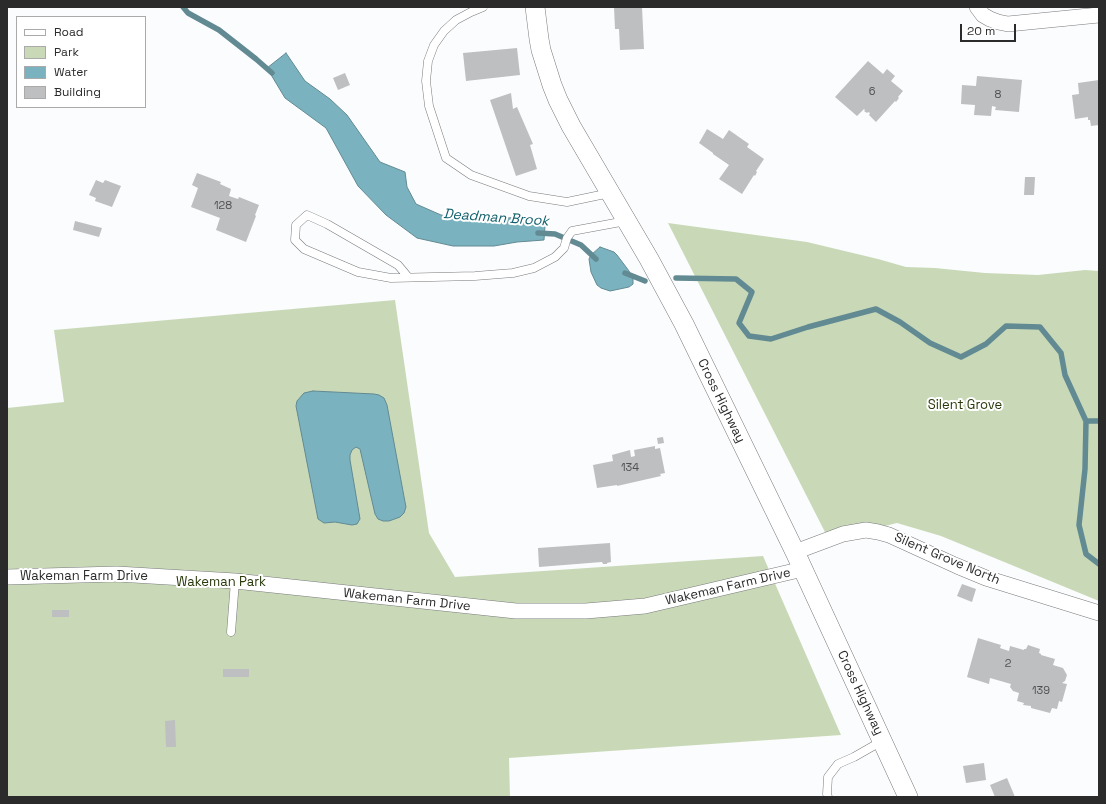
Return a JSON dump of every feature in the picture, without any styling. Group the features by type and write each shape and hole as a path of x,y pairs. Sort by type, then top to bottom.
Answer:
{"street":[{"name":"Cross Highway","path":"535,7 539,39 552,85 571,126 649,258 684,324 795,552 908,797"},
{"path":"977,7 983,15 998,22 1008,24 1099,15"},
{"name":"Silent Grove North","path":"795,552 843,534 866,530 878,532 889,535 986,578 1099,613"},
{"name":"Wakeman Farm Drive","path":"7,577 118,574 235,582 516,611 558,612 646,606 803,569"}],"lane":[{"path":"483,7 456,20 444,31 434,45 428,61 426,81 429,106 446,158 472,175 529,196 568,202 610,193"},
{"path":"408,277 398,265 328,224 307,215 296,225 295,240 304,249 358,272 390,278 475,276 513,273 534,268 555,257 564,248 567,238 572,231 626,220"},
{"path":"230,632 235,582"},
{"path":"828,797 828,777 838,764 883,741"}],"green space":[{"name":"Silent Grove","path":"668,223 807,242 906,267 985,273 1038,275 1085,270 1099,271 1099,601 941,536 897,523 829,540"},
{"name":"Wakeman Park","path":"395,300 429,533 455,577 763,556 841,735 509,758 510,797 7,797 7,408 64,402 54,330"}],"water":[{"path":"286,53 305,81 330,99 347,115 380,162 405,172 407,187 416,204 441,215 465,219 491,220 517,217 545,226 544,240 517,242 494,246 453,246 417,238 386,215 358,186 326,128 285,98 267,68"},
{"path":"600,247 614,252 617,255 629,271 633,279 633,284 629,287 610,291 597,285 591,272 589,259 591,255"},
{"path":"313,391 374,394 384,398 387,405 406,507 404,513 400,517 389,521 378,519 375,514 360,449 356,447 352,450 350,460 360,519 357,524 352,525 335,522 324,523 318,519 296,406 297,401 304,393"}],"building":[{"path":"614,7 642,7 644,49 620,50 619,29 615,29"},
{"path":"517,48 520,75 466,81 463,53"},
{"path":"868,61 883,74 887,69 895,76 891,81 903,91 896,102 895,101 876,122 869,115 870,113 864,111 864,109 857,116 835,97"},
{"path":"345,73 350,85 338,90 333,78"},
{"path":"977,76 1022,80 1019,112 995,110 996,107 992,106 991,116 974,115 975,105 961,104 962,85 976,86"},
{"path":"1099,80 1099,125 1091,126 1088,117 1075,119 1072,95 1079,94 1078,83"},
{"path":"511,93 513,109 517,107 533,144 530,145 537,169 516,176 490,100"},
{"path":"707,129 723,139 729,130 749,144 747,147 764,159 756,171 755,176 754,175 742,194 719,179 729,165 699,143"},
{"path":"197,173 221,182 220,184 231,189 229,196 238,199 239,197 259,205 246,242 216,230 220,218 191,207 198,188 192,185"},
{"path":"1025,177 1035,177 1034,195 1024,195"},
{"path":"96,180 103,183 105,180 121,186 112,207 95,201 96,198 89,195"},
{"path":"75,221 102,228 99,237 73,230"},
{"path":"663,437 664,443 658,444 657,438"},
{"path":"655,446 655,449 660,448 665,473 660,474 661,476 617,486 597,488 593,465 613,461 612,455 630,450 631,457 635,456 634,450"},
{"path":"610,543 611,562 607,564 603,564 602,562 539,567 538,548"},
{"path":"962,584 976,589 972,602 957,596"},
{"path":"52,610 69,610 69,617 52,617"},
{"path":"978,638 1001,645 1000,648 1009,651 1010,646 1024,650 1028,645 1040,649 1039,653 1041,655 1055,659 1053,665 1063,668 1067,675 1065,681 1062,683 1067,684 1062,702 1059,701 1057,709 1052,708 1050,713 1031,708 1031,706 1023,705 1024,703 1017,701 1019,693 1013,691 1010,687 1011,684 990,678 989,684 967,677"},
{"path":"223,669 249,669 249,677 223,677"},
{"path":"175,720 176,747 166,747 165,721"},
{"path":"984,763 986,780 966,783 963,766"},
{"path":"1007,778 1015,797 995,797 990,785"}],"waterway":[{"name":"Deadman Brook","path":"183,7 188,13 219,30 272,73"},
{"name":"Deadman Brook","path":"538,233 555,234 581,245 596,259"},
{"name":"Deadman Brook","path":"625,273 645,281"},
{"name":"Deadman Brook","path":"676,278 736,279 752,292 739,323 749,336 771,339 808,327 876,309 900,322 930,343 961,357 986,344 1006,326 1040,327 1061,353 1065,375 1086,421 1085,469 1079,525 1086,554 1099,564"},
{"path":"1086,421 1099,421"}]}
